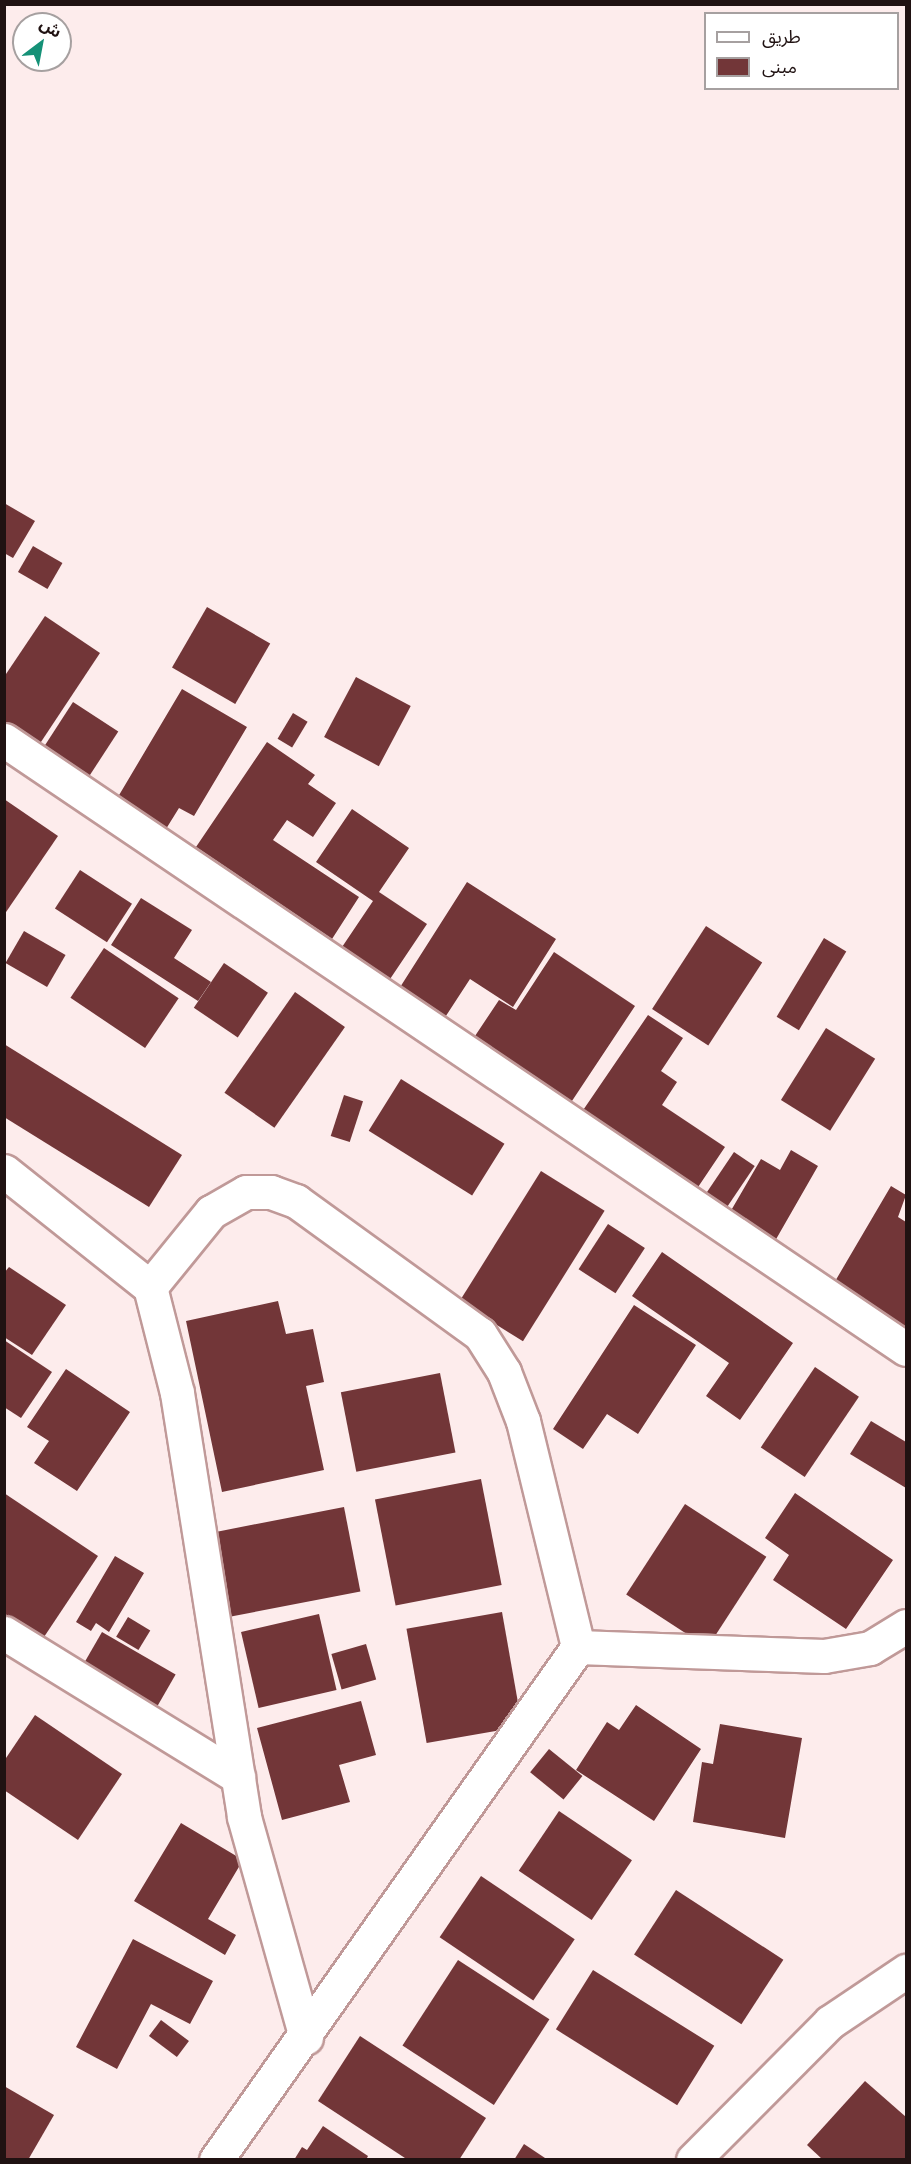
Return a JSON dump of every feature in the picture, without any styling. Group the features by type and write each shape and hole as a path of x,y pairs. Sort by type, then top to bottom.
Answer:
{"street":[{"path":"4,740 906,1349"},
{"path":"4,1171 150,1287 177,1393 244,1817 306,2037"},
{"path":"150,1287 211,1212 246,1192 271,1191 296,1201 480,1334 504,1372 523,1420 578,1647 306,2037 216,2160"},
{"path":"578,1647 824,1656 870,1648 906,1626"},
{"path":"4,1633 238,1777"},
{"path":"693,2160 719,2129 830,2022 906,1971"}],"building":[{"path":"4,503 35,521 13,558 4,553"},
{"path":"33,546 62,563 47,589 18,572"},
{"path":"207,607 270,644 235,704 172,668"},
{"path":"45,616 100,653 33,754 4,735 4,677"},
{"path":"356,677 411,706 379,766 324,737"},
{"path":"182,689 247,727 194,816 179,808 161,837 112,807"},
{"path":"73,702 118,731 87,780 41,751"},
{"path":"293,713 308,722 292,747 278,739"},
{"path":"267,742 315,775 308,784 336,803 313,837 287,820 273,840 359,897 332,939 196,847"},
{"path":"4,799 58,836 4,915"},
{"path":"352,809 409,848 379,892 427,924 384,988 336,956 373,901 316,862"},
{"path":"80,870 132,904 107,942 55,909"},
{"path":"467,882 556,939 513,1007 470,979 442,1022 397,992"},
{"path":"141,898 192,930 174,958 211,982 198,1001 111,945"},
{"path":"706,926 762,962 708,1046 652,1009"},
{"path":"24,931 66,955 47,987 6,963"},
{"path":"824,938 846,951 799,1030 777,1017"},
{"path":"104,948 179,998 145,1048 70,998"},
{"path":"554,952 635,1006 566,1110 469,1045 499,1000 516,1010"},
{"path":"224,963 268,993 238,1037 194,1008"},
{"path":"295,992 345,1027 274,1128 224,1093"},
{"path":"648,1015 683,1038 661,1071 677,1082 662,1105 725,1147 690,1199 575,1122"},
{"path":"826,1028 875,1059 830,1131 781,1100"},
{"path":"4,1044 182,1155 149,1207 4,1117"},
{"path":"401,1079 504,1144 472,1195 369,1131"},
{"path":"344,1095 363,1101 350,1142 331,1136"},
{"path":"791,1150 818,1166 775,1241 729,1214 761,1159 780,1170"},
{"path":"734,1152 755,1166 723,1213 702,1199"},
{"path":"541,1171 605,1211 523,1341 459,1302"},
{"path":"891,1186 906,1195 898,1217 906,1222 906,1341 827,1295"},
{"path":"608,1224 645,1248 615,1293 579,1269"},
{"path":"662,1252 793,1343 740,1420 706,1396 729,1363 632,1296"},
{"path":"9,1267 66,1305 32,1355 4,1337 4,1273"},
{"path":"278,1301 286,1334 313,1329 324,1382 306,1386 324,1470 222,1492 186,1321"},
{"path":"634,1305 696,1345 638,1434 607,1414 583,1449 553,1429"},
{"path":"4,1340 52,1372 21,1418 4,1407"},
{"path":"815,1367 859,1397 805,1477 761,1447"},
{"path":"66,1369 130,1412 77,1491 34,1463 49,1441 27,1427"},
{"path":"440,1373 455,1453 356,1472 341,1392"},
{"path":"871,1421 906,1442 906,1488 850,1454"},
{"path":"481,1479 502,1585 396,1606 375,1500"},
{"path":"4,1493 98,1556 32,1655 4,1636"},
{"path":"795,1493 893,1560 846,1629 773,1580 789,1555 765,1538"},
{"path":"685,1504 766,1557 708,1647 626,1595"},
{"path":"344,1507 360,1591 226,1618 210,1533"},
{"path":"115,1556 144,1573 109,1632 96,1623 91,1631 76,1622"},
{"path":"502,1612 522,1726 427,1743 406,1629"},
{"path":"319,1614 337,1690 259,1708 241,1632"},
{"path":"128,1617 150,1630 138,1650 116,1637"},
{"path":"102,1632 176,1674 144,1730 70,1687"},
{"path":"366,1644 376,1680 342,1689 331,1654"},
{"path":"361,1701 376,1755 339,1765 350,1802 282,1820 257,1728"},
{"path":"636,1705 701,1749 654,1821 576,1770 607,1722 619,1730"},
{"path":"35,1715 122,1774 78,1840 4,1790 4,1761"},
{"path":"720,1724 802,1738 785,1838 693,1822 702,1762 713,1764"},
{"path":"549,1749 582,1776 564,1799 530,1772"},
{"path":"559,1811 632,1860 592,1920 519,1871"},
{"path":"181,1823 243,1860 208,1919 236,1935 225,1955 134,1901"},
{"path":"481,1876 575,1939 533,2001 440,1937"},
{"path":"676,1890 783,1960 741,2024 634,1955"},
{"path":"133,1939 213,1981 190,2024 151,2004 117,2069 76,2047"},
{"path":"458,1960 549,2019 494,2105 402,2046"},
{"path":"593,1970 714,2046 677,2105 556,2029"},
{"path":"161,2020 189,2041 177,2057 149,2036"},
{"path":"360,2036 486,2118 459,2160 408,2160 318,2101"},
{"path":"865,2081 906,2117 906,2160 823,2160 807,2145"},
{"path":"4,2086 54,2115 28,2160 4,2160"},
{"path":"323,2126 368,2156 366,2160 294,2160 302,2147 307,2150"},
{"path":"524,2144 548,2160 514,2160"}]}
